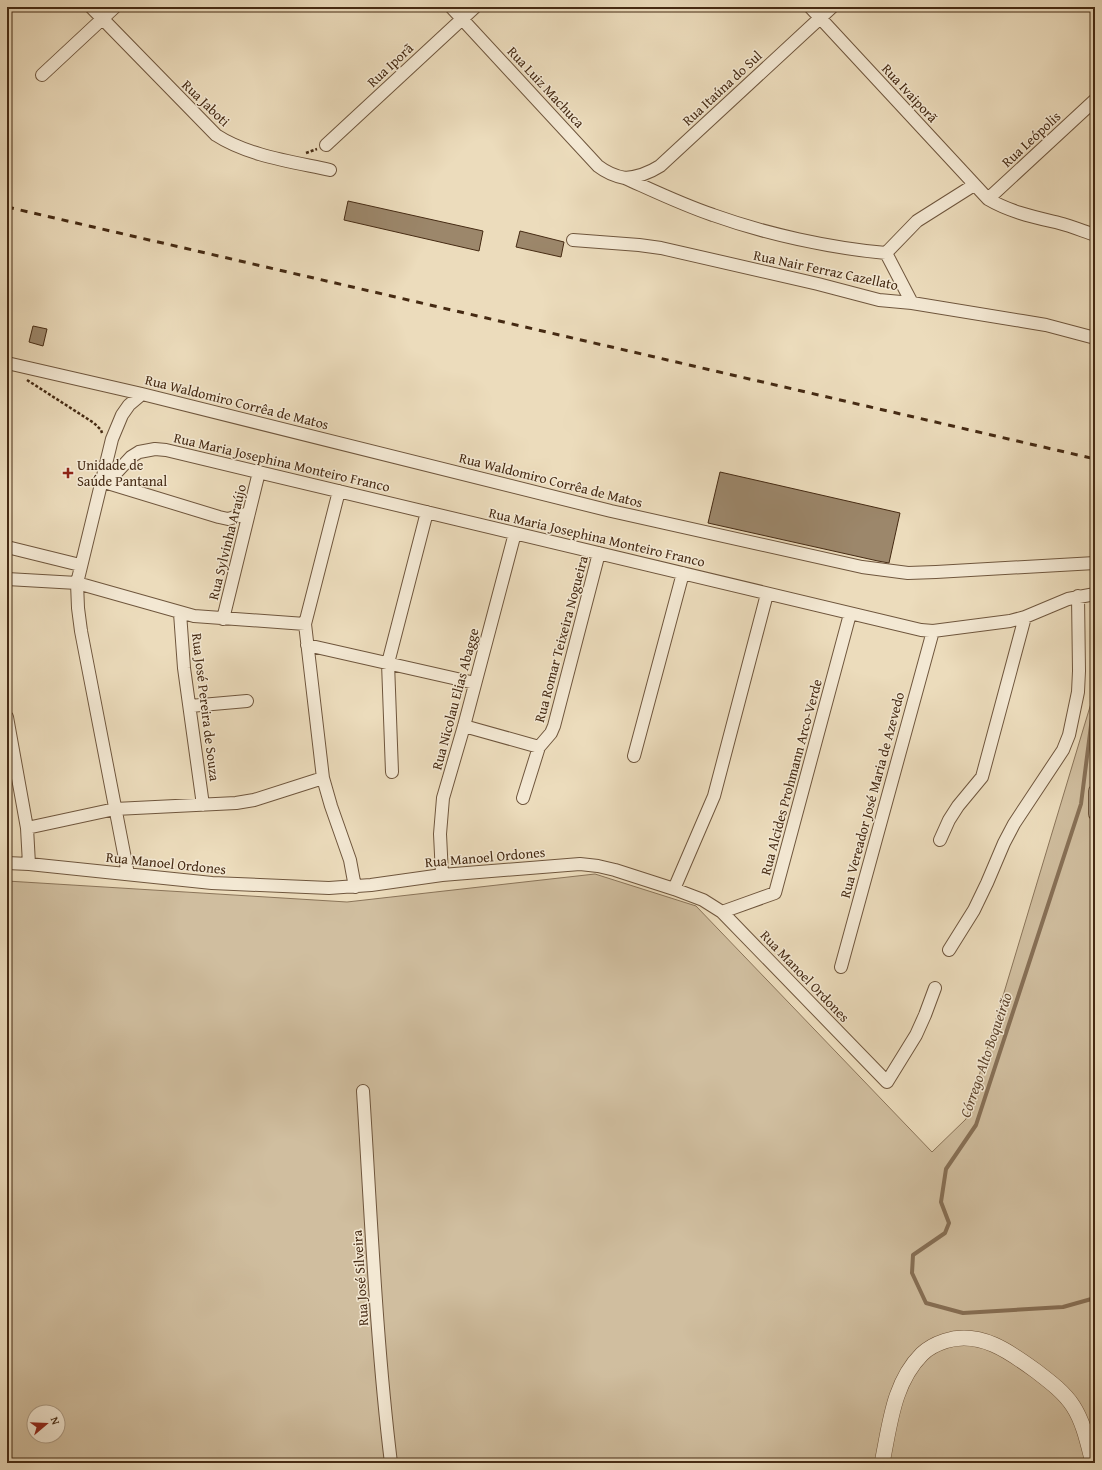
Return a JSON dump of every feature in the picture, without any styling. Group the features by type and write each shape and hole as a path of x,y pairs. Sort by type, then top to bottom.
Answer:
{"street":[{"name":"Rua Jaboti","path":"91,7 206,126 222,139 242,149 330,170"},
{"path":"42,75 116,7"},
{"name":"Rua Luiz Machuca","path":"451,7 598,166 605,171 614,176 625,178 712,215 750,228 846,248 886,253"},
{"name":"Rua Iporã","path":"326,145 474,7"},
{"name":"Rua Ivaiporã","path":"810,7 988,199 1008,210 1095,235"},
{"name":"Rua Itaúna do Sul","path":"625,178 639,177 660,166 832,7"},
{"name":"Rua Leópolis","path":"988,199 1095,100"},
{"path":"912,303 886,253 907,230 917,222 974,185"},
{"name":"Rua Nair Ferraz Cazellato","path":"573,240 661,248 818,284 879,300 912,303 1046,326 1095,338"},
{"name":"Rua Waldomiro Corrêa de Matos","path":"13,364 142,394 611,511 862,567 908,572 936,572 1095,563"},
{"path":"128,874 81,631 77,583 80,565 112,439 122,416 129,406 142,394"},
{"name":"Rua Maria Josephina Monteiro Franco","path":"101,481 123,468 131,457 139,452 154,448 166,450 921,630 933,631 1010,621 1025,617 1068,599 1095,594"},
{"name":"Rua Sylvinha Araújo","path":"223,619 259,472"},
{"path":"101,481 219,517 232,518 249,513"},
{"path":"339,491 305,624 323,778 350,860 355,887"},
{"path":"392,772 388,663 427,512"},
{"name":"Rua Nicolau Elias Abagge","path":"442,875 440,834 441,814 447,782 464,726 515,533"},
{"path":"7,547 80,565"},
{"name":"Rua Romar Teixeira Nogueira","path":"523,798 539,747 551,733 554,726 599,553"},
{"path":"634,756 683,573"},
{"path":"7,579 77,583 194,616 305,624"},
{"path":"674,889 714,796 767,594"},
{"path":"949,950 974,910 1014,824 1063,750 1069,735 1078,692 1078,596"},
{"name":"Rua José Pereira de Souza","path":"180,613 184,661 203,805"},
{"name":"Rua Alcides Prohmann Arco-Verde","path":"722,912 775,893 850,614"},
{"path":"940,840 949,820 958,806 982,777 1025,617"},
{"name":"Rua Vereador José Maria de Azevedo","path":"841,967 933,631"},
{"path":"307,645 475,683"},
{"path":"190,706 247,700"},
{"path":"7,717 27,828 29,864"},
{"path":"464,726 539,747"},
{"path":"27,828 115,809 236,803 254,800 323,778"},
{"path":"1095,792 1095,811"},
{"name":"Rua Manoel Ordones","path":"7,863 212,883 298,888 355,887 442,875 580,864 615,870 703,900 722,912 887,1082 916,1035 935,988"},
{"name":"Rua José Silveira","path":"364,1091 378,1315 391,1463"},
{"path":"882,1463 895,1401 901,1384 910,1368 922,1354 934,1345 966,1337 980,1339 997,1346 1018,1358 1064,1394 1080,1421 1087,1438 1093,1463"}],"path":[{"path":"13,364 19,374 33,385 94,423 102,430 102,434 112,439"}],"shaded area":[{"path":"1095,690 1095,1463 7,1463 7,881 347,902 595,874 696,906 932,1152 966,1119"}],"building":[{"path":"348,201 483,231 479,251 344,220"},
{"path":"520,231 564,242 561,257 516,247"},
{"path":"33,326 47,329 43,346 29,342"},
{"path":"720,472 900,513 889,563 708,523"}],"waterway":[{"name":"Córrego Alto Boqueirão","path":"1095,694 1081,804 976,1125 946,1169 941,1202 949,1223 945,1233 913,1255 912,1273 926,1303 963,1313 1063,1307 1095,1298"}],"railway":[{"path":"7,207 1095,459"}],"place":[{"name":"Unidade de Saúde Pantanal","path":"68,473"}]}
